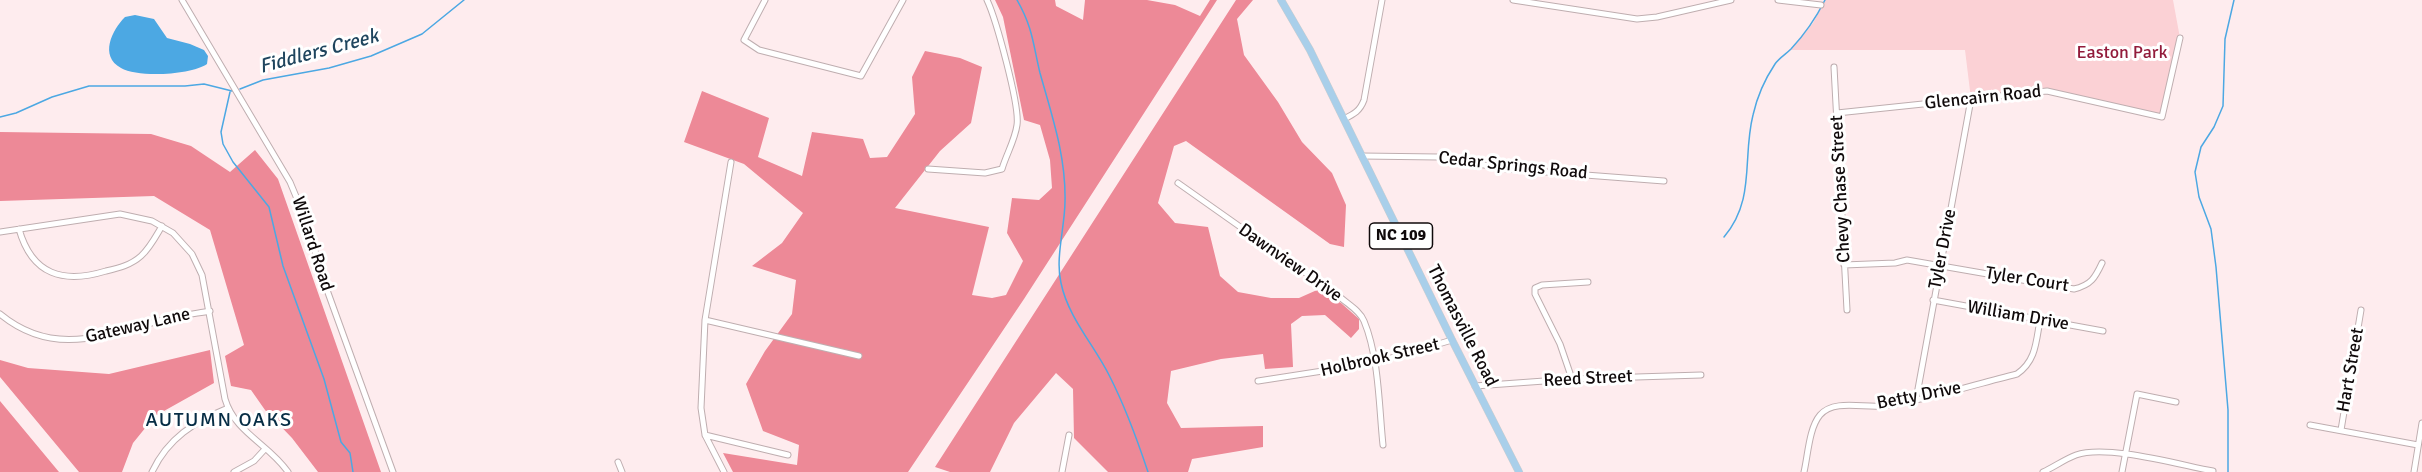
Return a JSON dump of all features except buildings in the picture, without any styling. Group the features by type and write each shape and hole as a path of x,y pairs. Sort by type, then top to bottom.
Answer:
{"main road":[{"name":"Thomasville Road","path":"1281,0 1310,50 1519,472"}],"street":[{"name":"Willard Road","path":"182,0 290,183 305,218 327,290 393,472"},
{"path":"765,0 744,40 759,50 861,76 903,0"},
{"path":"928,169 985,173 1002,169 1018,125 1016,105 995,17 987,0"},
{"path":"1344,119 1361,108 1364,100 1382,0"},
{"path":"1513,0 1637,19 1730,0"},
{"path":"1778,0 1821,5"},
{"name":"Glencairn Road","path":"1837,113 2046,91 2162,117 2180,38"},
{"name":"Chevy Chase Street","path":"1834,67 1847,310"},
{"name":"Tyler Drive","path":"1916,400 1971,99"},
{"name":"Cedar Springs Road","path":"1362,156 1438,157 1507,169 1664,181"},
{"path":"724,472 705,435 701,408 705,320 731,162"},
{"name":"Dawnview Drive","path":"1178,183 1341,298 1360,314 1364,321 1374,363 1383,446"},
{"path":"0,232 120,214 142,217 162,226 180,239 192,254 202,275 228,408 238,424 279,460 288,472"},
{"path":"19,229 25,247 39,264 52,273 74,278 92,276 133,262 146,252 162,226"},
{"name":"Tyler Court","path":"1844,266 1895,263 1907,260 2074,289 2088,286 2097,276 2102,263"},
{"path":"1572,379 1560,344 1535,294 1535,288 1542,285 1588,282"},
{"name":"William Drive","path":"1933,300 2103,331"},
{"name":"Hart Street","path":"2341,430 2361,310"},
{"name":"Gateway Lane","path":"0,314 11,323 45,338 70,341 100,338 162,320 210,311"},
{"path":"705,320 859,356"},
{"name":"Betty Drive","path":"1804,472 1814,427 1828,408 1880,406 1916,400 2017,374 2027,367 2033,357 2040,320"},
{"name":"Holbrook Street","path":"1258,381 1374,363 1452,340"},
{"name":"Reed Street","path":"1475,386 1572,379 1701,375"},
{"path":"2122,472 2137,394 2176,402"},
{"path":"152,472 177,436 197,421 228,408"},
{"path":"2414,472 2422,423"},
{"path":"2310,425 2419,448"},
{"path":"705,435 788,454"},
{"path":"1062,472 1070,435"},
{"path":"234,472 254,461 265,449"},
{"path":"2043,472 2076,455 2091,452 2126,455 2213,471"},
{"path":"618,462 622,472"}],"green space":[{"name":"Easton Park","path":"1825,0 2173,0 2180,38 2162,117 2047,91 1971,99 1965,50 1791,50 1813,23"}],"shaded area":[{"path":"995,0 1055,0 1056,6 1083,20 1085,0 1147,0 1175,5 1200,16 1210,0 1217,0 1024,299 908,472 733,472 723,453 797,465 799,445 763,431 746,384 765,351 792,314 796,280 752,266 782,243 803,213 744,164 684,142 702,91 769,118 758,157 802,176 812,132 863,139 870,158 887,157 915,114 912,77 925,51 960,58 982,67 971,123 940,151 895,208 989,227 972,295 992,298 1006,295 1023,261 1007,233 1012,198 1039,200 1052,188 1050,160 1040,125 1024,120 1003,17"},
{"path":"1236,0 1253,0 1237,19 1244,55 1278,102 1302,142 1332,173 1346,205 1344,247 1330,244 1186,141 1174,146 1158,203 1175,223 1208,227 1220,276 1238,292 1271,298 1299,298 1317,290 1341,303 1359,319 1359,329 1351,338 1325,315 1302,316 1291,324 1293,367 1265,369 1263,354 1221,359 1171,371 1167,403 1181,428 1263,426 1263,447 1192,459 1188,472 1108,472 1074,438 1073,389 1056,373 1014,423 990,472 950,472 935,467"},
{"path":"0,132 151,134 191,146 230,172 255,150 278,179 381,472 318,472 292,438 265,410 251,390 231,386 225,356 244,345 210,230 154,196 0,201"},
{"path":"210,350 214,383 155,416 133,443 122,472 79,472 0,377 0,360 28,368 109,374"},
{"path":"0,401 59,472 0,472"}],"water":[{"path":"135,15 154,19 167,38 204,50 208,56 207,64 189,71 164,74 139,73 121,68 114,63 111,57 110,43 125,17"}],"waterway":[{"name":"Fiddlers Creek","path":"240,89 263,80 329,68 371,56 422,34 464,0"},
{"path":"1017,0 1032,36 1061,152 1065,184 1065,211 1059,273 1064,295 1075,319 1115,387 1148,472"},
{"path":"1724,237 1734,223 1744,193 1750,131 1762,88 1775,64 1801,38 1825,0"},
{"path":"2228,472 2228,410 2216,267 2211,229 2199,197 2195,172 2201,147 2214,127 2223,106 2225,39 2234,0"},
{"name":"Fiddlers Creek","path":"0,117 89,86 204,84 232,91"},
{"path":"230,92 221,132 223,144 233,162 269,207 283,266 324,379 341,442 350,453 353,472"}],"district":[{"name":"AUTUMN OAKS","path":"219,421"}]}
